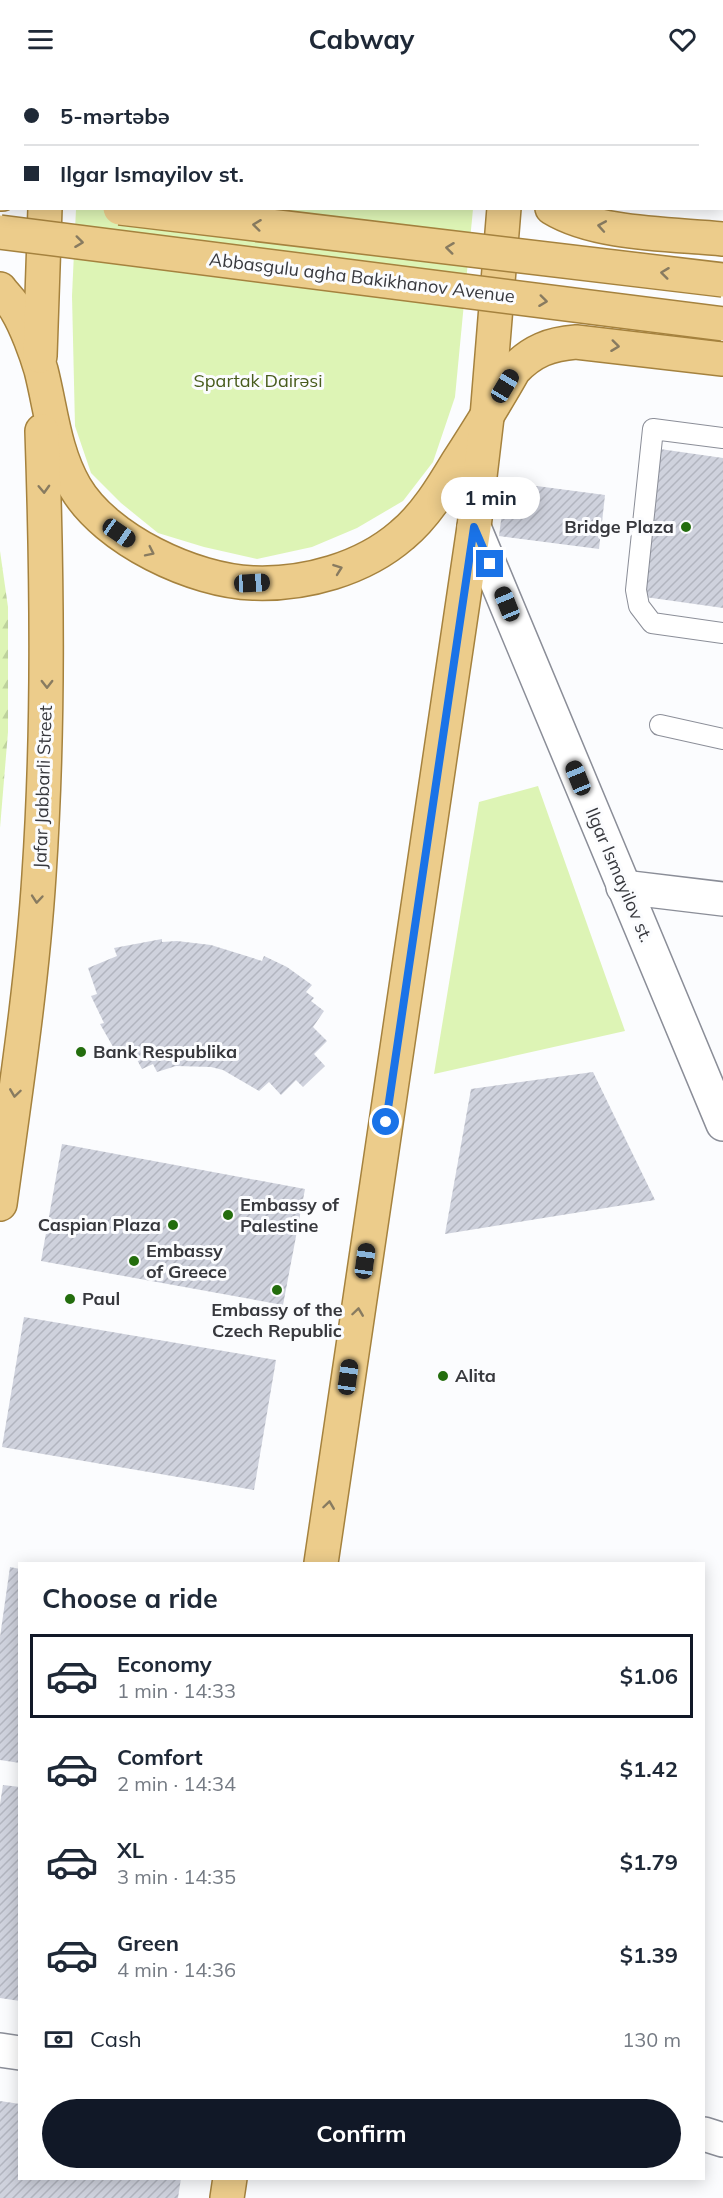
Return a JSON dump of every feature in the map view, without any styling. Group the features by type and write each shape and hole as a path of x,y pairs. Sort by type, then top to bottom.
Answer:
{"main road":[{"path":"40,367 45,210"},
{"path":"137,210 723,280"},
{"path":"321,1562 474,527 487,417 504,210"},
{"path":"555,210 593,225 723,238"},
{"name":"Abbasgulu agha Bakikhanov Avenue","path":"0,232 723,324"},
{"path":"0,289 17,310 40,367 60,455 76,489 105,524 133,543 169,561 212,576 252,583 296,580 337,571 385,548 403,535 428,506 487,417 514,370 527,357 548,346 576,342 723,359"},
{"name":"Jafar Jabbarli Street","path":"0,1204 22,1045 39,875 46,720 47,610 40,367"},
{"path":"227,2198 230,2180"}],"street":[{"name":"Ilgar Ismayilov st.","path":"474,527 723,1124"},
{"path":"623,887 723,899"},
{"path":"0,2050 18,2053"},
{"path":"705,2134 723,2140"}],"lane":[{"path":"723,438 653,429 636,590 639,606 652,623 723,633"},
{"path":"660,725 723,739"}],"green space":[{"name":"Spartak Dairəsi","path":"76,210 473,210 455,397 433,462 403,501 357,528 312,547 257,559 204,547 158,533 121,503 91,473 75,426 72,296"},
{"path":"0,551 8,607 8,732 0,828"},
{"path":"538,786 625,1031 434,1074 479,802"}],"building":[{"name":"Bridge Plaza","path":"660,449 723,458 723,608 638,596"},
{"path":"506,482 605,495 599,549 499,536"},
{"path":"162,939 162,942 177,941 211,945 262,961 264,956 287,967 312,985 306,992 314,998 311,1001 324,1011 313,1027 327,1041 314,1054 325,1066 303,1087 296,1080 281,1095 269,1082 259,1091 223,1070 211,1067 176,1066 157,1072 153,1064 142,1069 129,1045 116,1052 100,1024 104,1023 91,996 97,994 88,968 117,956 114,948"},
{"path":"593,1072 655,1200 445,1234 471,1089"},
{"name":"Caspian Plaza","path":"62,1144 305,1189 283,1305 41,1261"},
{"path":"24,1317 276,1360 254,1490 2,1447"},
{"path":"10,1567 18,1569 18,1763 0,1760 0,1637"},
{"path":"3,1785 18,1787 18,2001 0,1998 0,1804"},
{"path":"0,2101 18,2104 18,2180 181,2180 178,2198 0,2198"}],"place":[{"name":"Bridge Plaza","path":"686,527"},
{"name":"Bank Respublika","path":"81,1052"},
{"name":"Embassy of Palestine","path":"228,1215"},
{"name":"Caspian Plaza","path":"173,1225"},
{"name":"Embassy of Greece","path":"134,1261"},
{"name":"Embassy of the Czech Republic","path":"277,1290"},
{"name":"Paul","path":"70,1299"},
{"name":"Alita","path":"443,1376"}],"route":[{"path":"386,1122 474,527 490,564"}]}
